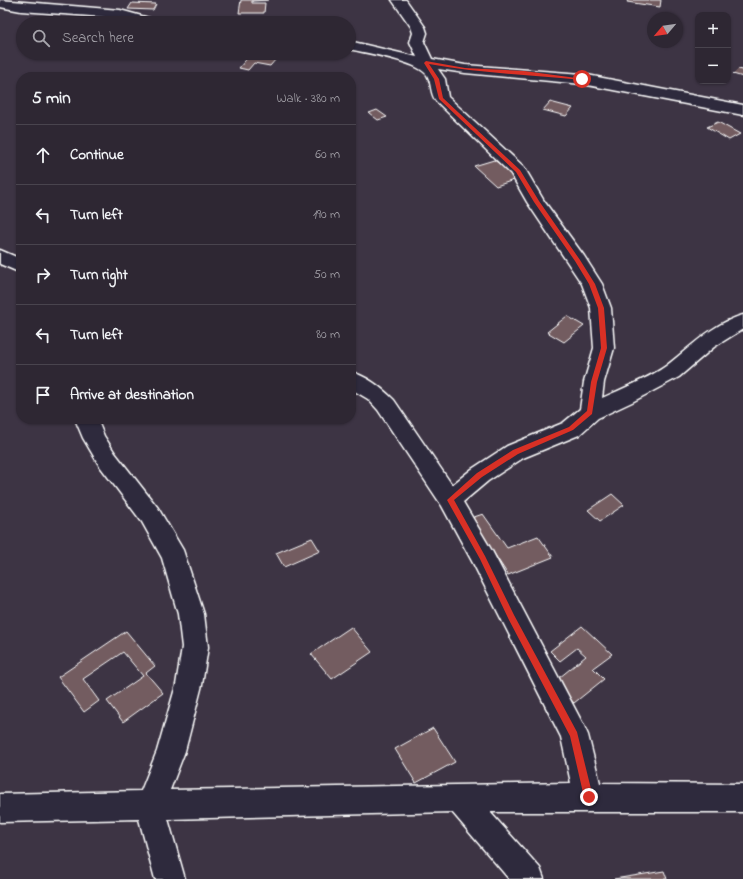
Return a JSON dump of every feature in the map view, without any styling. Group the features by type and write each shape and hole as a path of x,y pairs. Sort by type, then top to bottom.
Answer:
{"street":[{"path":"399,0 418,27 420,33 417,42 422,64 436,79 441,98 518,171 536,202 592,284 601,308 604,348 594,382 590,412"},
{"path":"0,3 21,7 120,14 127,16"},
{"path":"356,46 422,64 582,79 743,110"},
{"path":"0,256 16,264"},
{"path":"450,500 480,475 515,452 571,429 590,412 625,397 672,372 708,342 736,324 743,322"},
{"path":"356,382 375,394 386,405 450,500 482,558 574,735 589,797"},
{"path":"88,424 94,438 107,459 150,515 174,557 191,614 194,647 189,685 171,751 150,805 170,879"},
{"path":"459,798 529,879"},
{"path":"0,808 459,798 743,798"}],"building":[{"path":"241,0 268,0 252,1 252,3 265,3 264,13 239,13"},
{"path":"628,0 661,0 660,7 627,2"},
{"path":"132,3 156,4 153,10 128,9"},
{"path":"246,60 275,60 270,66 254,63 248,70 239,68"},
{"path":"738,69 743,70 743,77 733,74"},
{"path":"550,102 573,108 566,116 543,110"},
{"path":"377,110 387,117 378,120 369,113"},
{"path":"718,122 740,134 729,140 707,127"},
{"path":"494,160 517,179 496,186 474,166"},
{"path":"567,316 584,326 564,342 547,332"},
{"path":"612,494 624,505 600,521 588,510"},
{"path":"483,514 507,548 538,536 553,557 508,575 471,518"},
{"path":"312,538 320,551 284,567 276,553"},
{"path":"582,626 612,654 593,668 604,679 574,703 554,682 586,656 577,648 560,661 550,651"},
{"path":"351,627 372,652 332,679 311,654"},
{"path":"126,631 155,666 146,673 163,693 123,722 107,701 143,676 123,652 83,679 99,701 84,712 58,677"},
{"path":"433,728 455,762 416,783 395,749"},
{"path":"664,871 667,879 614,879"}],"route":[{"path":"582,79 465,69 426,63 428,68 435,75 439,95 446,104 518,171 536,202 592,284 601,308 604,348 594,382 590,412 571,429 515,452 480,475 450,500 482,558 574,735 589,797"}]}
